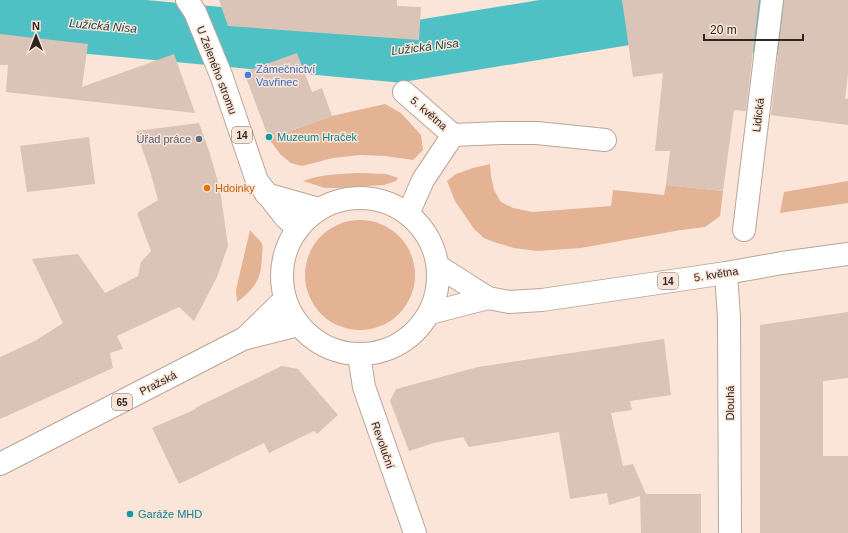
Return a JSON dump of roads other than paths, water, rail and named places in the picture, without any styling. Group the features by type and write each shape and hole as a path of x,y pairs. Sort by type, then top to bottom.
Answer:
{"main road":[{"name":"Lidická","path":"744,230 772,1"},
{"name":"U Zeleného stromu","path":"191,6 221,75 258,181 266,194 285,217 298,229"},
{"name":"5. května","path":"404,92 453,135 537,133 605,140"},
{"name":"5. května","path":"408,214 423,180 453,135"},
{"path":"266,194 319,210"},
{"path":"358,198 384,202 397,207 408,214 425,232 431,242 438,266 437,290 434,302 430,313 423,323 405,340 384,351 372,354 359,355 332,349 319,343 308,335 298,324 285,299 282,284 282,270 285,255 290,241 298,229 319,210 331,203 358,198"},
{"name":"5. května","path":"438,266 488,298 509,302 542,300 848,254"},
{"name":"Dlouhá","path":"726,273 730,318 730,533"},
{"name":"5. května","path":"430,313 488,298"},
{"name":"65","path":"243,339 285,299"},
{"name":"Pražská","path":"0,464 243,339 298,324"},
{"name":"Revoluční","path":"359,355 364,387 415,533"}],"waterway":[{"name":"Lužická Nisa","path":"0,16 398,53 649,12 848,33"}],"place":[{"name":"Zámečnictví Vavřinec","path":"248,75"},
{"name":"Muzeum Hraček","path":"269,137"},
{"name":"Úřad práce","path":"199,139"},
{"name":"Hdoinky","path":"207,188"},
{"name":"Garáže MHD","path":"130,514"}]}
